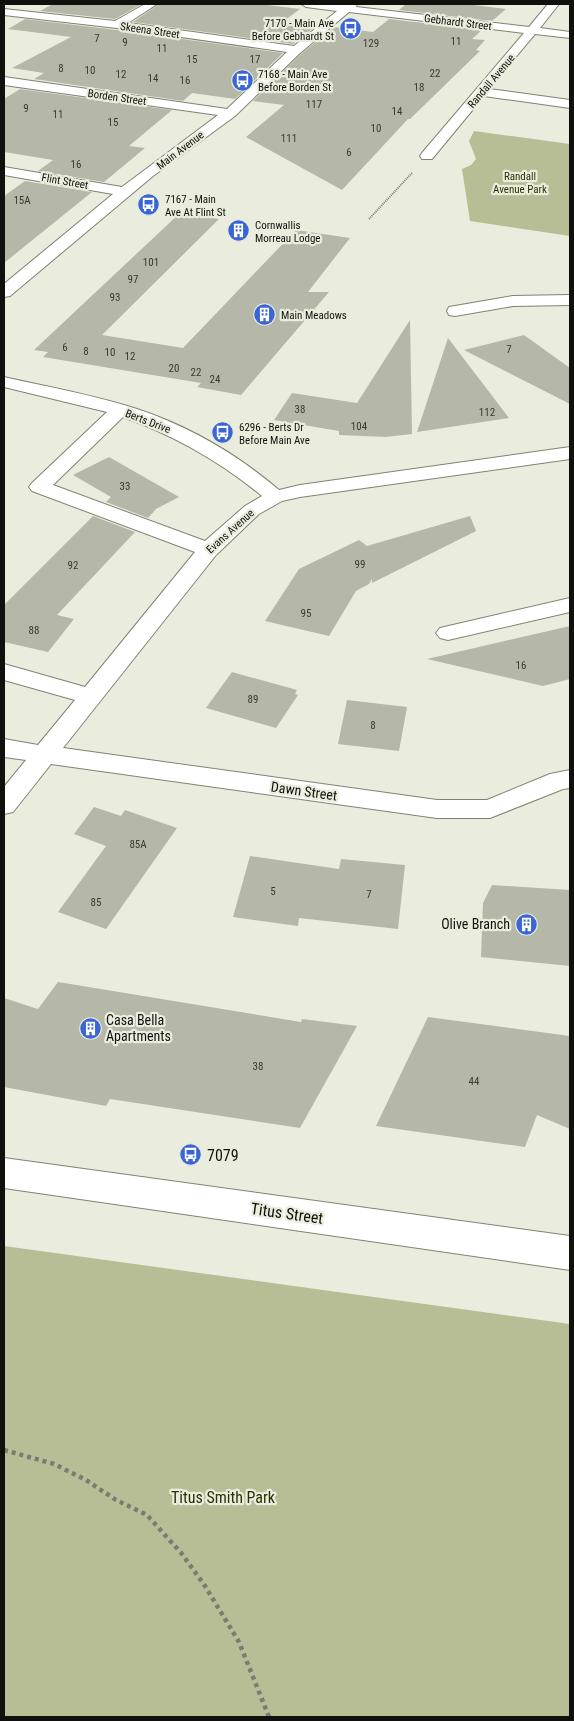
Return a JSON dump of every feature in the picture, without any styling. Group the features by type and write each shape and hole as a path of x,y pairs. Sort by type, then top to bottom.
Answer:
{"street":[{"path":"4,8 11,4"},
{"path":"117,25 152,4"},
{"name":"Gebhardt Street","path":"306,4 349,6 570,35"},
{"name":"Randall Avenue","path":"427,156 554,4"},
{"name":"Main Avenue","path":"4,291 126,192 230,113 296,50 349,6"},
{"name":"Skeena Street","path":"4,12 117,25 296,50"},
{"name":"Borden Street","path":"4,81 230,113"},
{"path":"482,92 570,104"},
{"name":"Flint Street","path":"4,171 126,192"},
{"path":"455,311 513,300 570,300"},
{"name":"Berts Drive","path":"4,382 120,410 183,435 260,482 276,497"},
{"path":"120,410 39,487 208,550"},
{"name":"Evans Avenue","path":"4,805 208,550 252,510 276,497 300,491 570,452"},
{"path":"448,633 570,605"},
{"path":"4,672 90,696"},
{"name":"Dawn Street","path":"4,748 437,809 490,809 565,780"},
{"name":"Titus Street","path":"4,1173 570,1253"}],"path":[{"path":"368,219 427,156"},
{"path":"4,1450 54,1464 86,1480 116,1500 147,1515 182,1554 205,1586 239,1642 269,1717"}],"green space":[{"name":"Randall Avenue Park","path":"474,131 570,144 570,236 470,221 462,169 471,165 476,159 469,141"},
{"name":"Titus Smith Park","path":"4,1246 570,1324 570,1717 4,1717"}],"building":[{"path":"53,4 142,4 115,19 40,11"},
{"path":"159,4 259,4 300,9 284,21 317,25 293,44 133,22"},
{"path":"406,4 466,4 506,9 492,21 399,10"},
{"path":"25,19 283,53 235,99 192,93 183,101 34,79 44,73 12,68 71,37 8,29"},
{"path":"389,19 482,30 472,39 485,40 476,50 480,51 408,119 342,190 246,137 284,105 253,101 301,54 334,27 373,32"},
{"path":"20,89 172,110 129,146 145,148 104,182 38,171 53,160 4,152 4,99"},
{"path":"25,181 92,192 4,263 4,196"},
{"path":"180,213 219,219 102,335 183,348 296,230 350,238 308,292 329,292 241,395 197,387 201,383 43,357 48,352 34,350"},
{"path":"410,320 412,434 386,437 339,435 339,431 274,420 292,393 357,403"},
{"path":"524,335 570,368 570,404 464,350"},
{"path":"448,338 509,418 417,432"},
{"path":"109,457 179,497 156,509 148,518 106,502 111,497 73,475"},
{"path":"93,516 135,532 57,615 74,619 48,652 4,642 4,605"},
{"path":"470,516 476,531 372,583 372,579 369,584 356,591 329,636 265,621 299,569 359,540 367,546"},
{"path":"570,626 570,679 543,686 427,659"},
{"path":"232,672 297,690 295,694 298,695 276,728 206,708"},
{"path":"347,700 407,707 399,751 338,744"},
{"path":"94,807 121,816 125,810 177,828 106,929 58,912 106,846 74,834"},
{"path":"250,856 339,869 341,859 405,865 398,929 299,918 298,926 233,917"},
{"name":"Olive Branch","path":"492,885 570,890 570,966 481,957 483,903"},
{"path":"58,982 301,1022 302,1019 357,1026 300,1128 110,1099 106,1106 4,1087 4,998 38,1009"},
{"path":"428,1017 570,1036 570,1129 537,1115 525,1147 376,1126"}],"place":[{"name":"7170 - Main Ave Before Gebhardt St","path":"350,29"},
{"name":"7168 - Main Ave Before Borden St","path":"242,80"},
{"name":"7167 - Main Ave At Flint St","path":"149,205"},
{"name":"Cornwallis Morreau Lodge","path":"239,231"},
{"name":"Main Meadows","path":"265,315"},
{"name":"6296 - Berts Dr Before Main Ave","path":"223,433"},
{"name":"Olive Branch","path":"526,924"},
{"name":"Casa Bella Apartments","path":"90,1028"},
{"name":"7079","path":"191,1155"}]}
